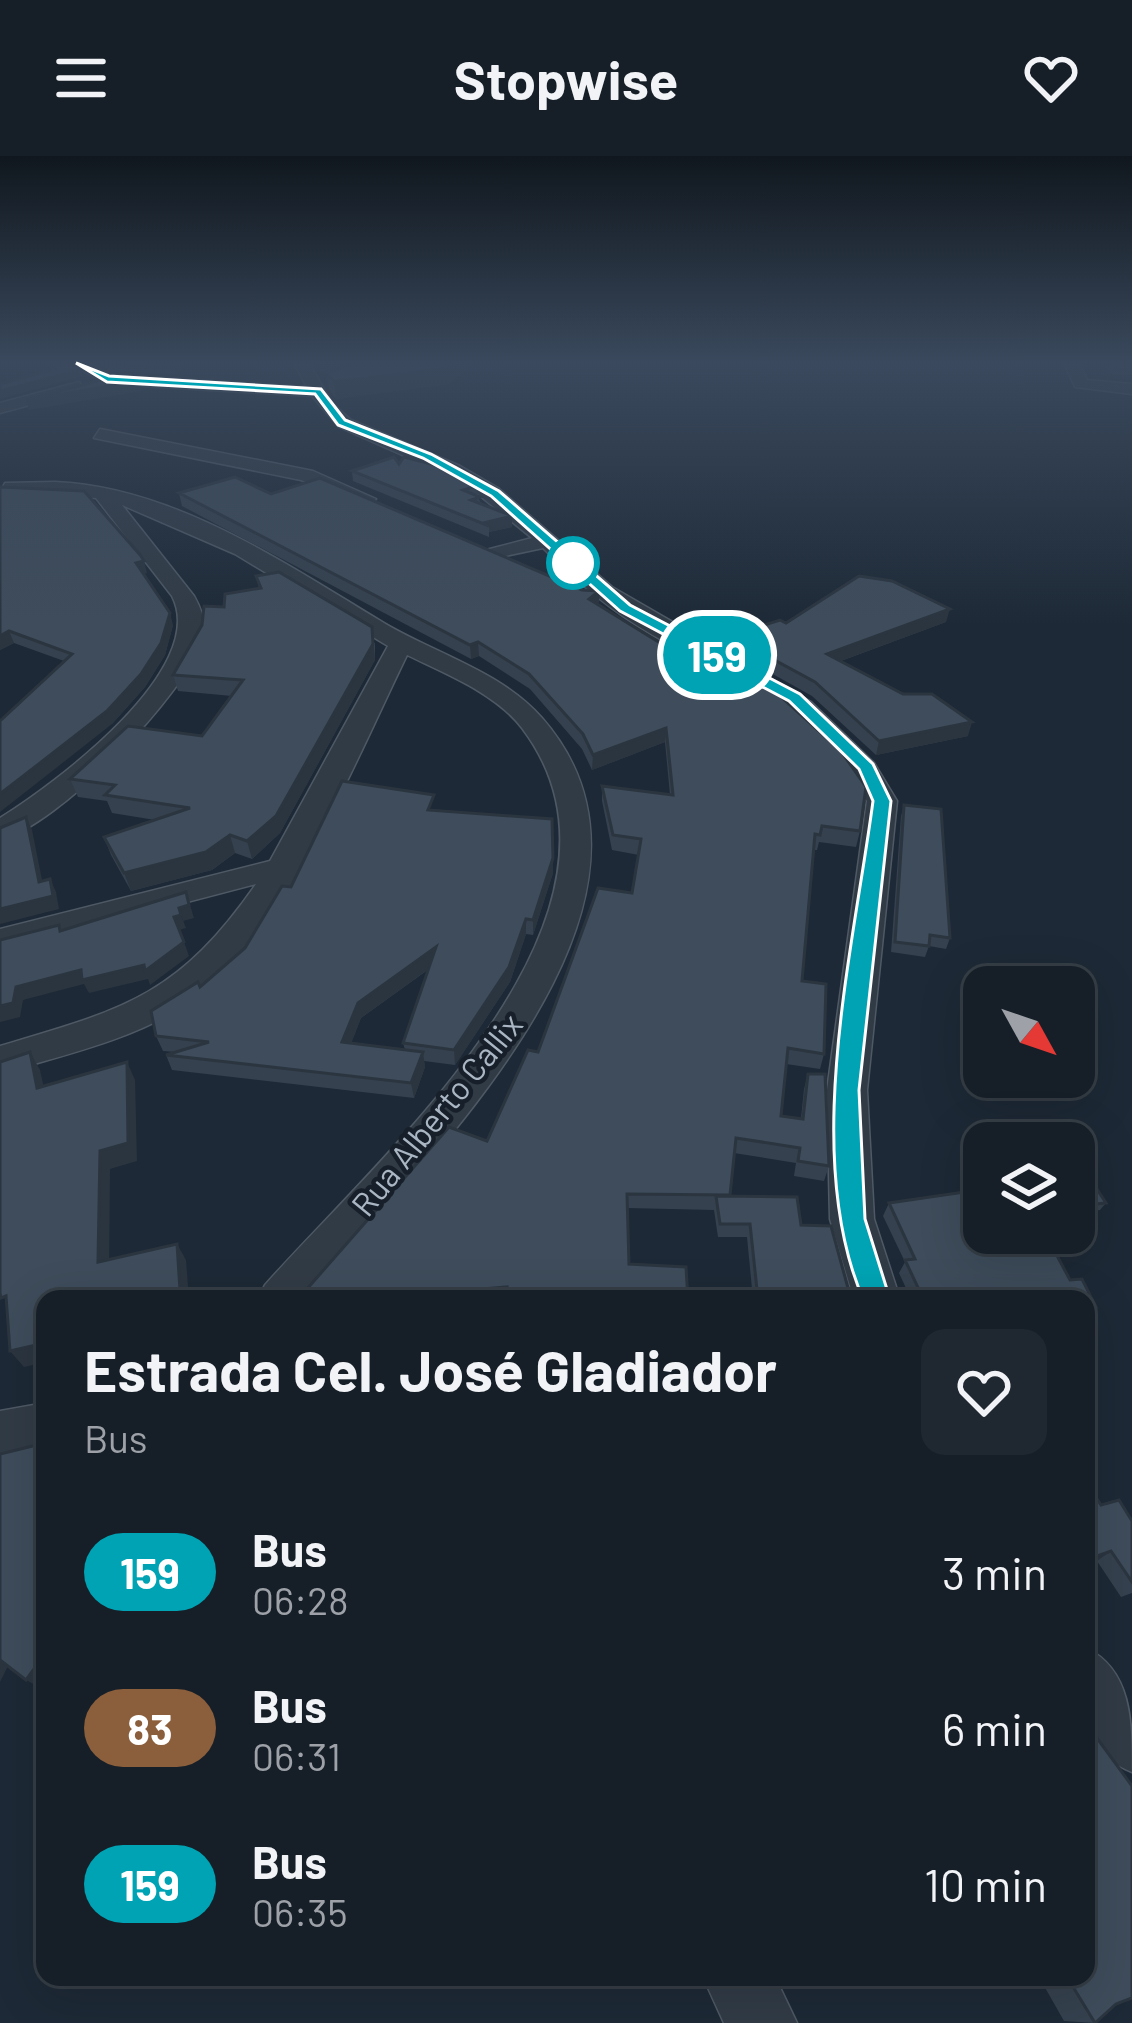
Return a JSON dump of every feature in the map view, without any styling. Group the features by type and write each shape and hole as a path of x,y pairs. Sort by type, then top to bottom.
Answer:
{"street":[{"path":"189,452 306,476 391,510"},
{"path":"411,452 495,493 625,608"},
{"name":"Rua Alberto Callix","path":"5,489 102,493 165,512 401,644 497,688 538,729 570,790 579,868 534,992 469,1084 289,1290"},
{"path":"0,831 72,781 165,686 195,638 192,613 102,493"},
{"path":"538,573 484,551 545,541"},
{"path":"560,582 625,608 795,698 835,731 867,767 882,801 847,1090 852,1219 874,1290"},
{"path":"0,1060 140,1015 184,990 217,961 280,868 401,644"},
{"path":"0,940 280,868"},
{"path":"0,1436 36,1429"},
{"path":"1095,1690 1132,1742"},
{"path":"742,1986 762,2023"}],"building":[{"path":"394,457 399,464 404,457 443,467 477,486 463,490 480,497 471,500 512,516 483,523 489,526 352,471"},
{"path":"235,477 271,494 320,478 582,590 599,591 589,599 662,644 678,639 780,696 841,751 866,787 860,831 822,826 820,835 815,834 802,981 826,984 824,1054 788,1048 781,1116 803,1119 808,1074 825,1074 829,1166 798,1161 800,1148 736,1138 730,1195 627,1194 629,1264 686,1267 687,1290 306,1290 449,1127 487,1141 528,1050 538,1052 598,888 632,893 641,839 613,835 602,786 673,795 666,728 593,755 583,734 529,674 478,642 470,645 179,493"},
{"path":"0,487 84,491 141,556 144,561 136,563 170,613 161,643 141,674 107,711 0,794 0,721 72,654 9,631 0,636"},
{"path":"279,572 372,627 373,644 276,816 247,841 230,835 206,852 124,873 104,837 190,808 105,795 115,785 70,779 128,726 202,736 243,680 173,675 202,625 204,606 224,607 225,594 261,588 256,576"},
{"path":"859,576 892,581 950,609 827,654 903,694 932,694 972,722 879,741 815,682 730,636 780,620 786,623"},
{"path":"342,781 434,795 428,810 552,819 553,858 533,920 526,919 509,967 454,1050 403,1043 436,947 358,1003 342,1042 423,1052 411,1083 166,1055 209,1042 156,1036 151,1011 198,982 200,987 245,948 282,886 291,887"},
{"path":"904,805 941,809 950,938 930,935 929,946 895,942"},
{"path":"26,817 39,882 50,879 53,896 0,909 0,828"},
{"path":"186,892 189,905 179,908 181,915 174,917 184,942 145,971 144,965 82,980 81,970 16,987 13,1003 0,1006 0,940 59,925 60,931"},
{"path":"30,1052 37,1088 127,1062 128,1143 100,1151 98,1262 177,1244 180,1290 36,1290 36,1345 10,1351 6,1296 1,1298 0,1293 0,1062"},
{"path":"1095,1186 1106,1203 1095,1204"},
{"path":"963,1193 963,1254 1056,1254 1070,1280 1082,1279 1088,1290 919,1290 905,1260 915,1259 889,1203"},
{"path":"716,1196 797,1197 801,1225 831,1226 849,1290 757,1290 750,1224 720,1224"},
{"path":"36,1445 36,1666 26,1680 0,1660 0,1454"},
{"path":"1095,1496 1101,1505 1119,1500 1132,1521 1132,1582 1111,1551 1095,1557"},
{"path":"1095,1735 1132,1786 1132,1998 1116,2004 1095,2023 1072,1986 1095,1986"}],"bus line":[{"name":"159","path":"416,452 495,493 625,608 795,698 835,731 867,767 882,801 847,1090 852,1219 874,1290"}]}
